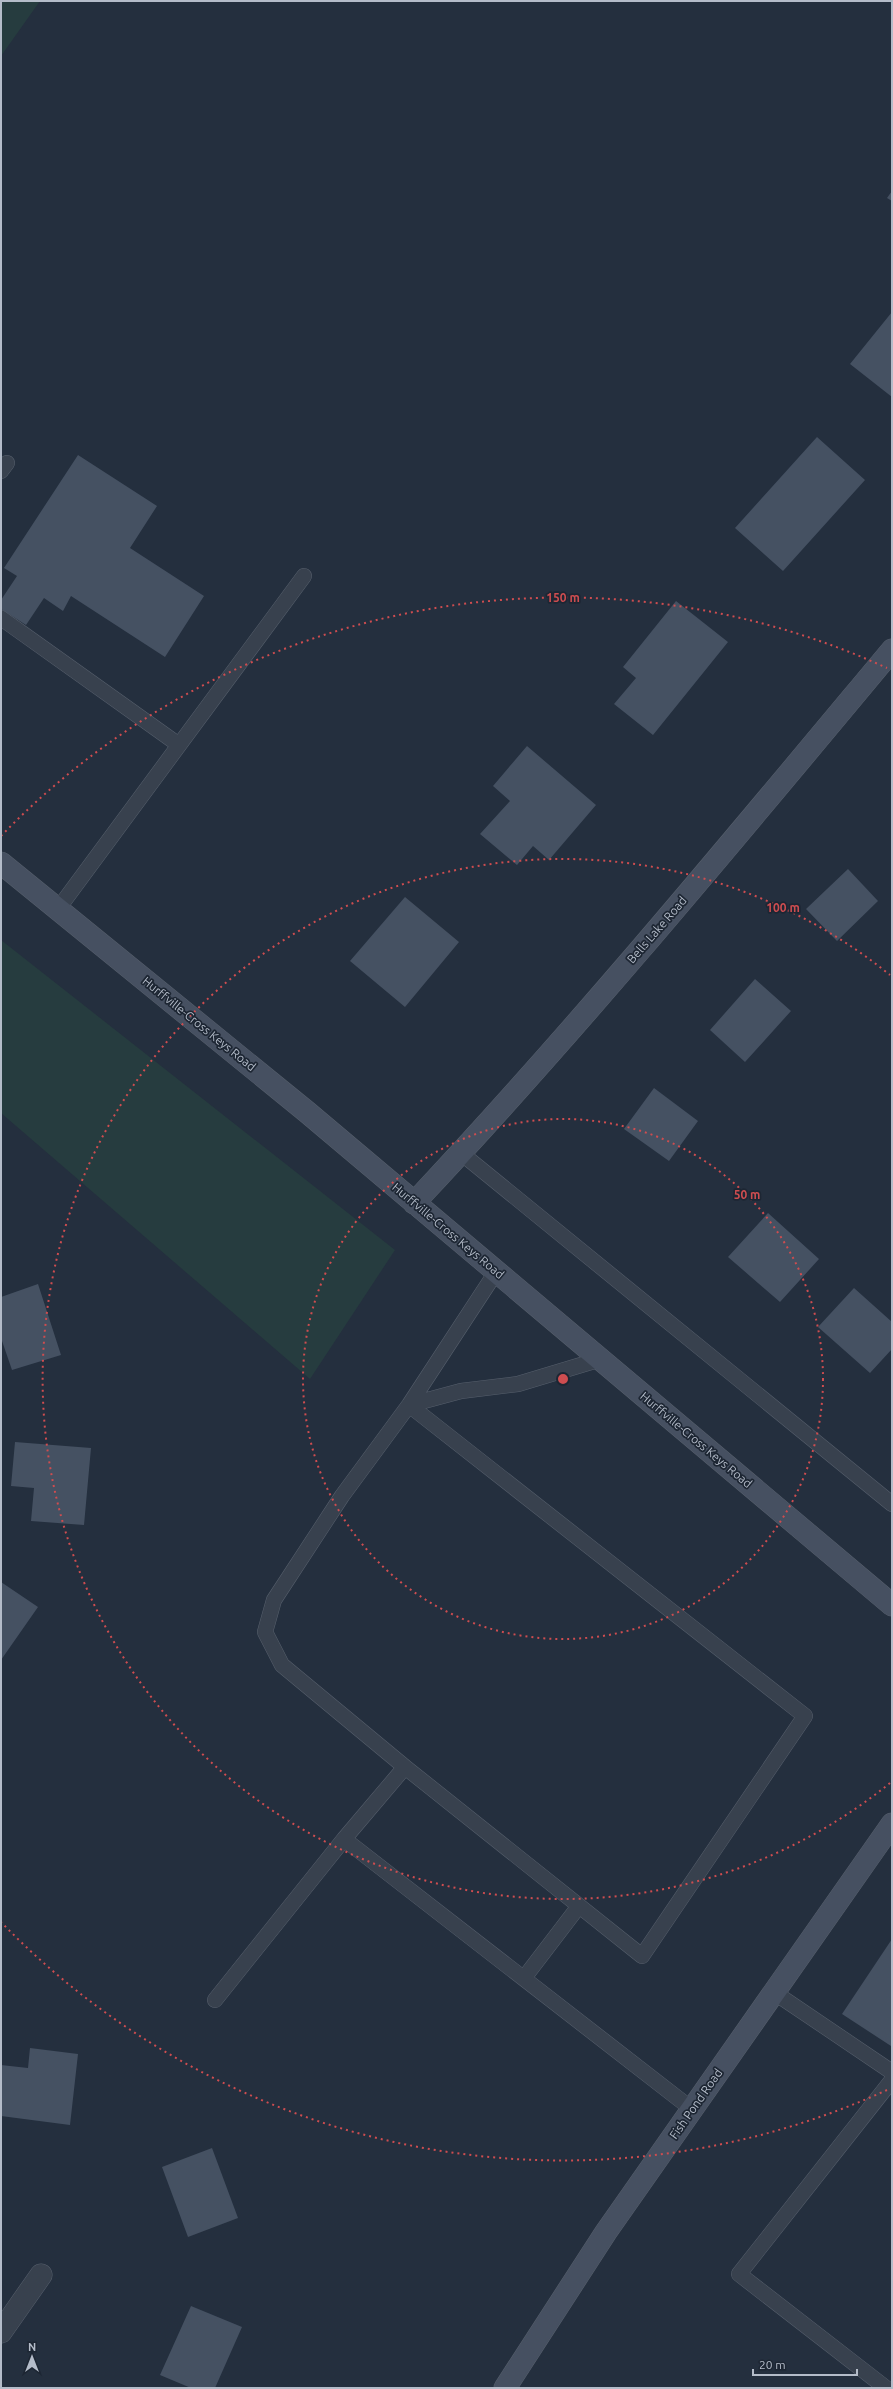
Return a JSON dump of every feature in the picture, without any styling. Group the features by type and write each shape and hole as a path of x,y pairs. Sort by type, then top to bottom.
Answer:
{"street":[{"name":"Bells Lake Road","path":"414,1203 462,1153 662,926 892,650"},
{"name":"Hurffville-Cross Keys Road","path":"1,863 301,1107 892,1605"},
{"name":"Fish Pond Road","path":"505,2388 606,2232 693,2110 892,1824"},
{"path":"1,2332 41,2275"}],"lane":[{"path":"58,909 304,576"},
{"path":"1,618 180,745"},
{"path":"462,1153 892,1504"},
{"path":"409,1405 805,1716 642,1956 405,1767 282,1665 265,1632 274,1600 342,1496 409,1405 496,1272"},
{"path":"409,1405 461,1391 518,1384 601,1360"},
{"path":"215,2000 344,1839 405,1767"},
{"path":"344,1839 693,2110"},
{"path":"524,1978 579,1906"},
{"path":"775,1993 892,2072"},
{"path":"886,2388 739,2274 892,2080"}],"green space":[{"path":"1,1 40,1 1,56"},
{"path":"1,940 395,1250 310,1379 1,1113"}],"building":[{"path":"892,191 892,201 887,198"},
{"path":"892,312 892,397 850,364"},
{"path":"817,437 865,480 783,571 735,528"},
{"path":"78,455 157,506 130,548 204,596 165,657 71,596 63,611 44,598 26,625 1,609 1,600 17,576 4,568"},
{"path":"676,601 728,642 653,735 614,704 636,678 623,667"},
{"path":"527,746 596,805 549,860 533,846 517,865 480,834 510,801 493,786"},
{"path":"848,869 878,901 837,941 806,909"},
{"path":"405,897 459,942 405,1007 350,961"},
{"path":"755,979 791,1011 745,1062 710,1030"},
{"path":"654,1088 698,1121 669,1161 624,1129"},
{"path":"768,1213 819,1259 780,1302 728,1257"},
{"path":"38,1284 61,1355 12,1370 1,1338 1,1297"},
{"path":"854,1288 892,1322 892,1349 870,1373 818,1327"},
{"path":"15,1442 91,1448 84,1525 31,1521 34,1488 11,1486"},
{"path":"1,1582 38,1607 1,1660"},
{"path":"892,1939 892,2044 891,2046 842,2014"},
{"path":"30,2048 78,2054 70,2125 1,2116 1,2065 28,2068"},
{"path":"212,2148 238,2218 188,2237 162,2167"},
{"path":"191,2306 242,2327 215,2388 191,2388 160,2375"}]}
